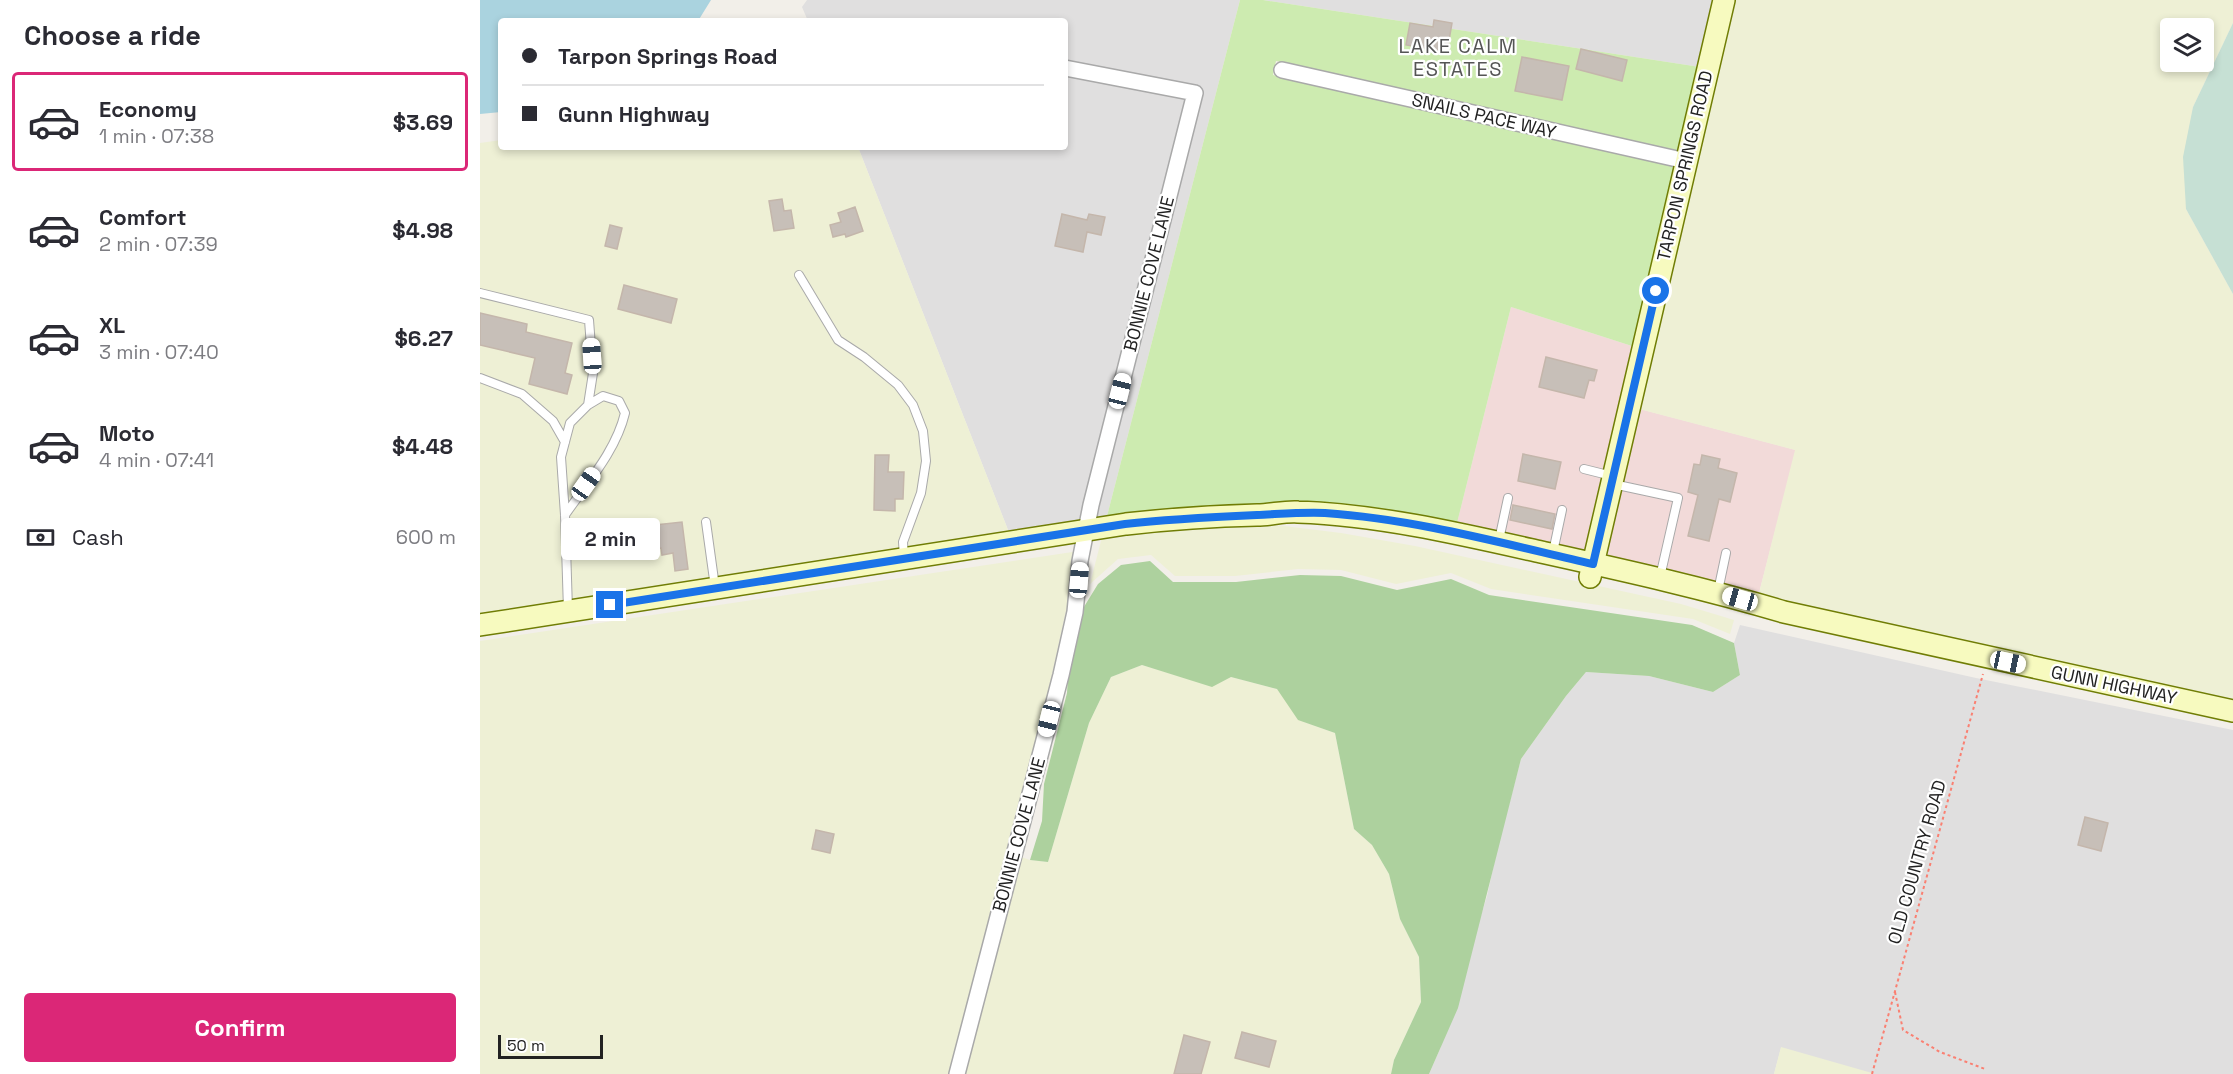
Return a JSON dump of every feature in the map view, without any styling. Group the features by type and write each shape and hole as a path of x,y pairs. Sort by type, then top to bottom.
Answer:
{"main road":[{"name":"TARPON SPRINGS ROAD","path":"1592,571 1724,0"},
{"name":"GUNN HIGHWAY","path":"480,625 1085,530 1198,516 1294,512 1358,516 1498,542 1552,555 1592,571 1715,603 1784,612"},
{"name":"GUNN HIGHWAY","path":"1258,515 1342,526 1592,571 1660,579 1718,592 1784,612 2233,711"}],"street":[{"name":"BONNIE COVE LANE","path":"957,1074 1061,675 1075,612 1085,530 1195,93 1068,69"},
{"name":"SNAILS PACE WAY","path":"1282,70 1686,161"}],"lane":[{"path":"799,275 838,340 864,357 897,385 913,405 923,431 926,461 921,493 903,542 904,559"},
{"path":"480,293 589,320 593,374 588,405"},
{"path":"480,378 522,394 553,422 565,442"},
{"path":"565,516 621,430 625,413 619,401 603,396 588,405 570,423 561,457 568,612"},
{"path":"1584,469 1612,480 1678,498 1660,579"},
{"path":"1498,542 1508,498"},
{"path":"1552,555 1562,510"},
{"path":"706,522 715,589"},
{"path":"1718,592 1726,553"}],"path":[{"name":"OLD COUNTRY ROAD","path":"1872,1074 1980,688 1986,657"},
{"path":"1894,989 1903,1030 1940,1052 1984,1069"}],"shaded area":[{"path":"807,0 1240,0 1106,520 1096,521 1203,95 1196,86 1068,62 1068,18 807,18 802,7"},
{"path":"1263,0 1716,0 1700,67"},
{"path":"1068,77 1185,98 1078,524 1010,535 859,150 1068,150"},
{"path":"1511,307 1635,347 1587,555 1456,527"},
{"path":"1640,409 1796,450 1758,597 1603,558"},
{"path":"1740,625 1976,678 2233,730 2233,1074 1872,1074 1781,1048 1774,1074 1429,1074 1440,1049 1487,896 1521,759 1586,672 1649,676 1713,692 1740,675 1734,643"}],"green space":[{"path":"1240,0 1263,0 1700,67 1680,152 1276,61 1273,75 1677,166 1635,347 1511,307 1456,527 1422,520 1106,520"},
{"path":"1732,0 2233,0 2233,23 2214,63 2214,18 2160,18 2160,72 2210,72 2193,107 2186,209 2233,294 2233,703 1758,597 1795,450 1639,409"},
{"path":"2233,23 2233,294 2186,209 2183,157 2193,107 2210,72 2214,72 2214,63"},
{"path":"498,140 498,150 859,150 1010,535 480,617 480,143"},
{"path":"1259,523 1341,533 1415,546 1681,604 1734,620 1730,634 1693,619 1491,589 1451,573 1396,584 1341,570 1298,569 1235,576 1175,576 1151,555 1118,559 1090,584 1102,537 1166,527"},
{"path":"1079,551 1013,854 1030,860 1048,862 1089,723 1111,677 1142,665 1212,686 1231,677 1277,689 1304,722 1335,733 1354,829 1372,845 1389,874 1400,919 1419,957 1421,1002 1394,1060 1391,1074 480,1074 480,641"},
{"path":"1150,561 1173,582 1236,582 1300,575 1341,576 1397,590 1451,579 1489,595 1692,625 1734,643 1740,675 1713,692 1649,676 1586,672 1521,759 1458,1008 1429,1074 1391,1074 1394,1060 1421,1002 1419,957 1400,919 1389,874 1372,845 1354,829 1335,733 1298,720 1277,689 1231,677 1212,687 1142,665 1111,677 1089,723 1048,862 1030,860 1042,821 1044,784 1067,693 1071,628 1098,584 1121,565"},
{"path":"1781,1047 1872,1073 1872,1074 1774,1074"}],"water":[{"path":"480,0 711,0 700,18 498,18 498,112 480,114"}],"building":[{"path":"1434,20 1452,23 1447,52 1406,45 1410,23 1433,27"},
{"path":"1581,49 1627,60 1622,81 1576,69"},
{"path":"1522,57 1569,66 1562,100 1515,91"},
{"path":"782,199 784,211 791,210 794,228 774,231 769,201"},
{"path":"855,207 863,231 846,237 845,234 833,237 830,225 841,222 838,213"},
{"path":"1062,214 1087,220 1089,214 1105,217 1101,235 1087,232 1083,252 1055,246"},
{"path":"610,225 622,228 617,249 605,246"},
{"path":"624,285 677,299 671,323 618,309"},
{"path":"480,313 527,324 526,332 572,343 565,373 572,375 567,394 529,384 535,358 480,345"},
{"path":"1546,357 1597,370 1594,381 1589,380 1584,398 1539,387"},
{"path":"1523,454 1561,462 1555,489 1518,481"},
{"path":"875,455 889,455 888,472 904,472 903,499 895,499 895,511 874,510"},
{"path":"1702,455 1720,459 1718,468 1737,473 1730,502 1719,499 1709,541 1688,536 1698,495 1688,492 1694,464 1700,465"},
{"path":"1513,505 1555,514 1552,529 1510,520"},
{"path":"682,522 688,569 675,571 673,553 662,555 661,548 649,550 646,526"},
{"path":"2085,817 2108,823 2101,851 2078,845"},
{"path":"816,830 834,834 830,853 812,849"},
{"path":"1242,1032 1276,1041 1269,1067 1235,1058"},
{"path":"1184,1035 1210,1042 1201,1074 1174,1074"}],"district":[{"name":"LAKE CALM ESTATES","path":"1458,58"}],"route":[{"path":"610,605 1125,524 1198,516 1294,512 1358,516 1498,542 1593,564 1656,291"}]}
